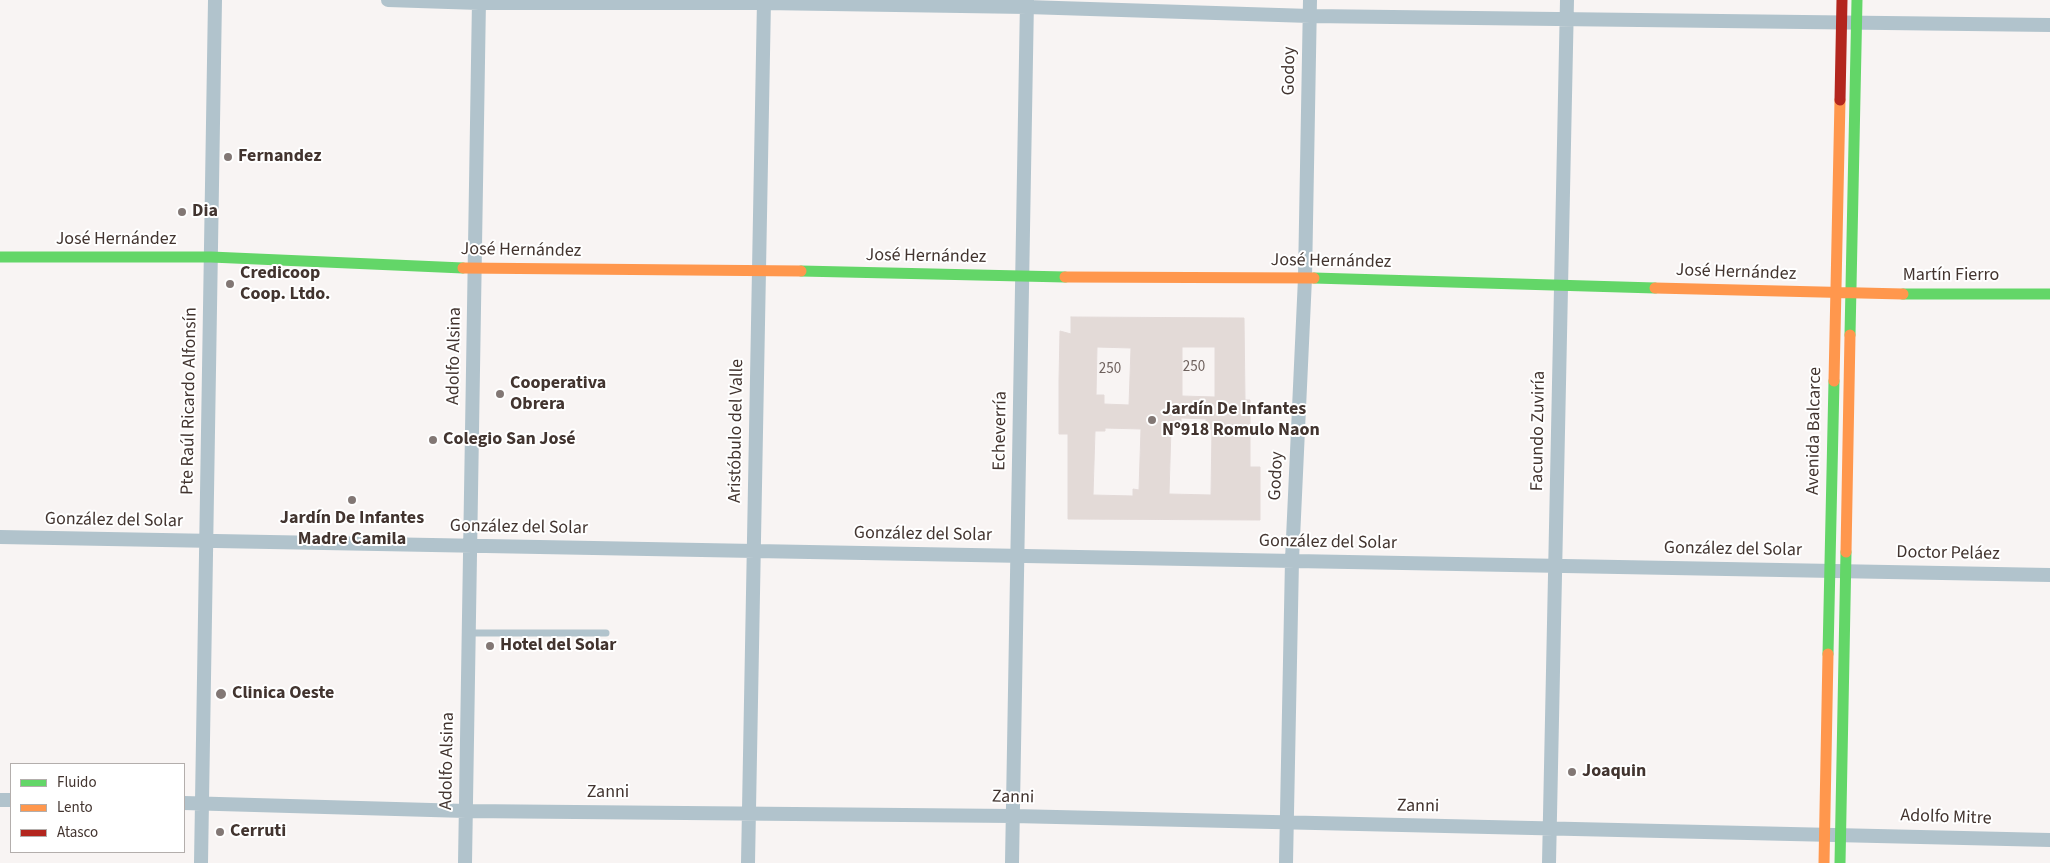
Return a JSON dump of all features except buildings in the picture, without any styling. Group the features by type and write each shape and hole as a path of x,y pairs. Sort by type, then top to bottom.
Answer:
{"street":[{"name":"Pte Raúl Ricardo Alfonsín","path":"201,863 216,0"},
{"path":"388,0 479,2 1027,3 1310,16 1857,25 2050,26"},
{"name":"Godoy","path":"1286,863 1292,560 1305,278 1310,0"},
{"name":"Facundo Zuviría","path":"1549,863 1568,0"},
{"name":"Avenida Balcarce","path":"1824,863 1842,0"},
{"name":"Avenida Balcarce","path":"1840,863 1857,0"},
{"name":"Adolfo Alsina","path":"465,863 479,2"},
{"name":"Aristóbulo del Valle","path":"748,863 764,2"},
{"name":"Echeverría","path":"1012,863 1027,3"},
{"name":"José Hernández","path":"0,257 211,258 476,269 759,270 1022,277 1305,278 1852,294"},
{"name":"Martín Fierro","path":"1852,294 2050,294"},
{"name":"González del Solar","path":"0,537 1846,571"},
{"name":"Doctor Peláez","path":"1846,571 2050,575"},
{"name":"Zanni","path":"185,803 466,811 1013,816 1841,834"},
{"name":"Adolfo Mitre","path":"1841,834 2050,840"}],"lane":[{"path":"470,633 606,634"}],"traffic: fast":[{"path":"1850,335 1857,0"},
{"path":"0,257 211,257 463,268"},
{"path":"801,271 1065,277"},
{"path":"1314,278 1655,288"},
{"path":"1903,294 2050,294"},
{"path":"1828,654 1834,381"},
{"path":"1840,863 1846,552"}],"traffic: slow":[{"path":"1834,381 1840,100"},
{"path":"463,268 801,271"},
{"path":"1065,277 1314,278"},
{"path":"1655,288 1903,294"},
{"path":"1846,552 1850,335"},
{"path":"1824,863 1828,654"}],"traffic: jam":[{"path":"1840,100 1842,0"}],"place":[{"name":"Fernandez","path":"228,157"},
{"name":"Dia","path":"182,212"},
{"name":"Credicoop Coop. Ltdo.","path":"230,284"},
{"name":"Cooperativa Obrera","path":"500,394"},
{"name":"Jardín De Infantes Nº918 Romulo Naon","path":"1152,420"},
{"name":"Colegio San José","path":"433,440"},
{"name":"Jardín De Infantes Madre Camila","path":"352,500"},
{"name":"Hotel del Solar","path":"490,646"},
{"name":"Clinica Oeste","path":"221,694"},
{"name":"Joaquin","path":"1572,772"},
{"name":"Cerruti","path":"220,832"}]}
